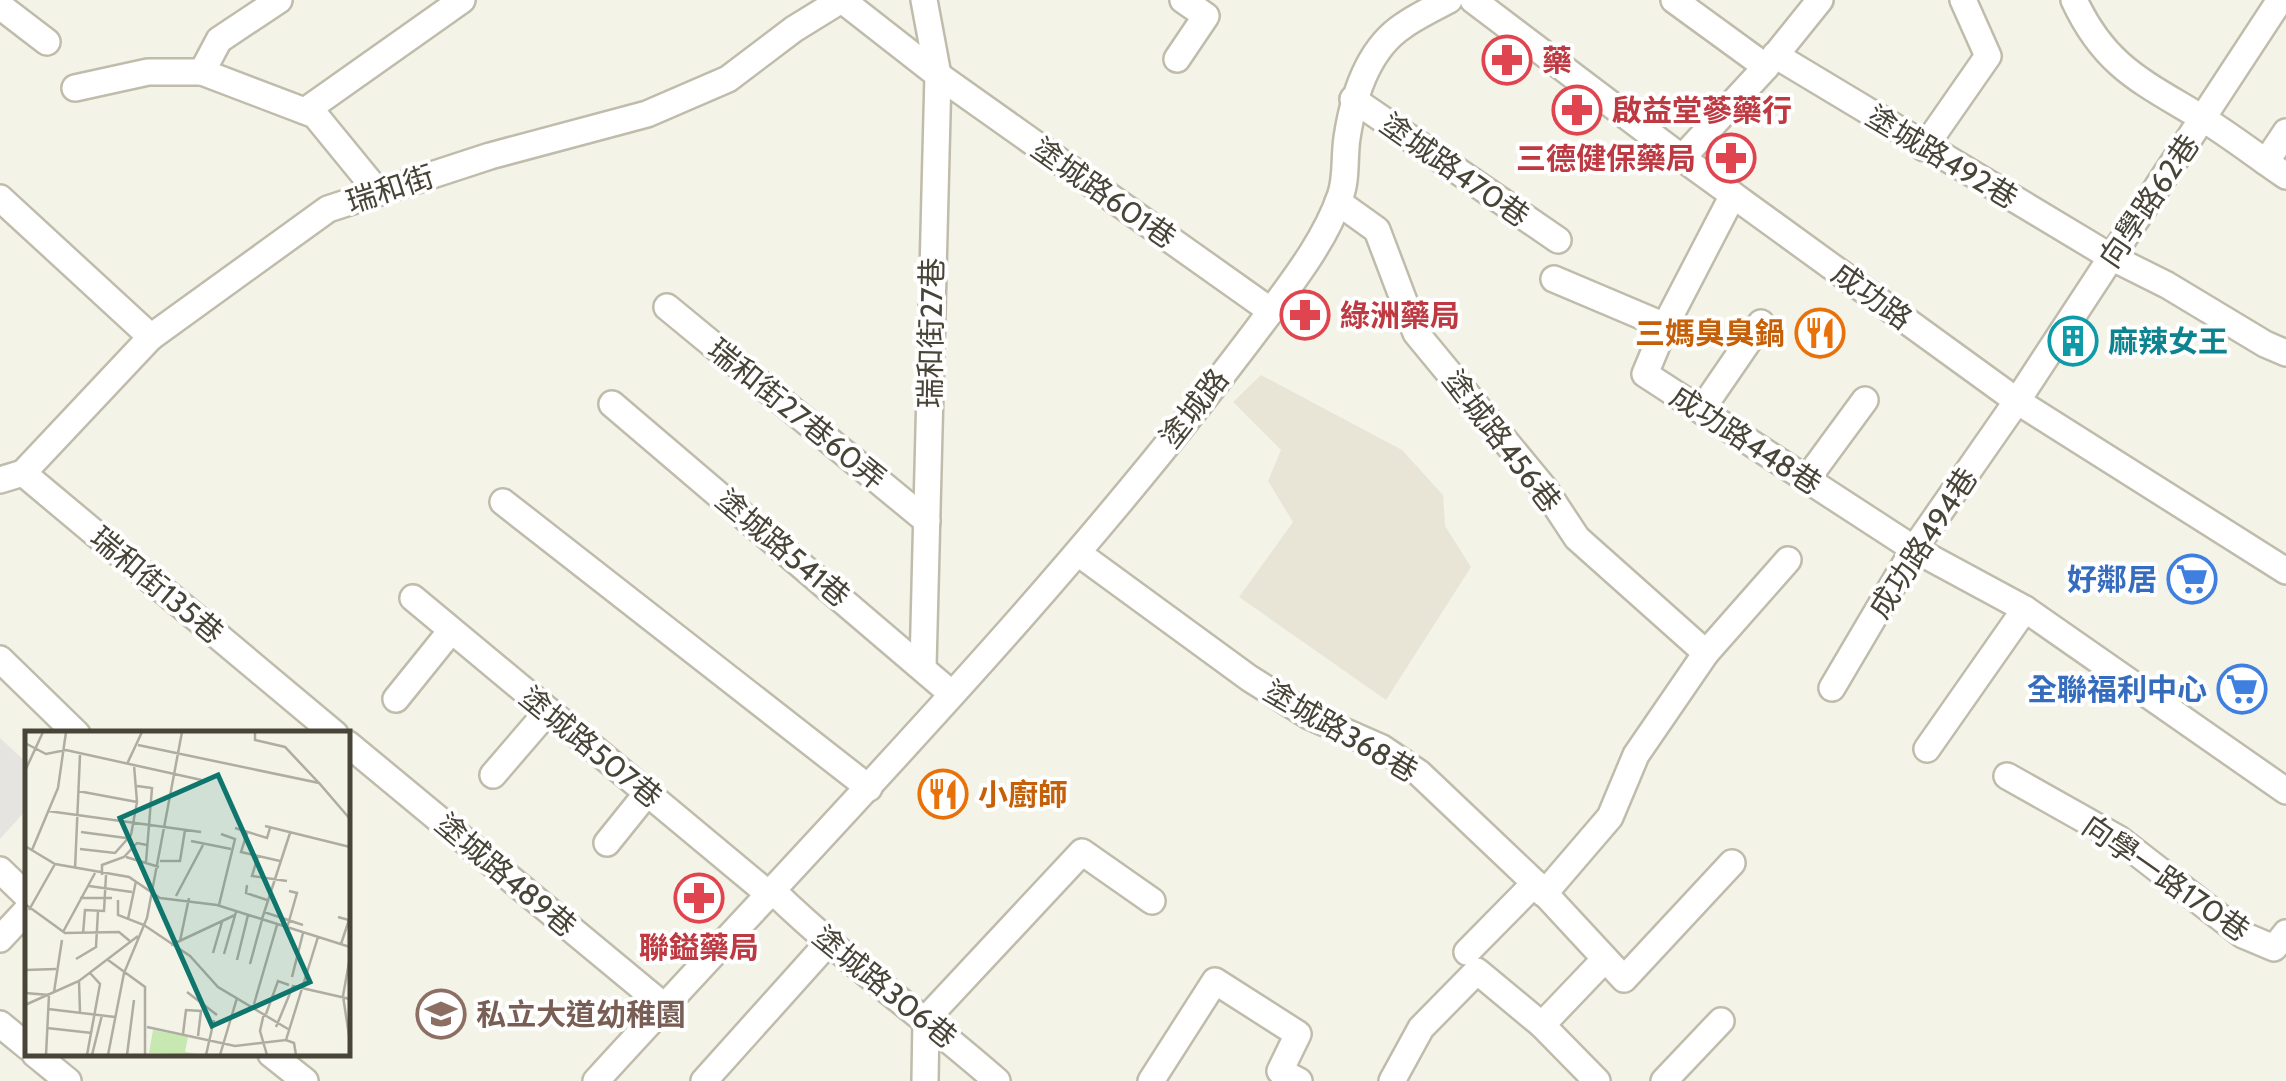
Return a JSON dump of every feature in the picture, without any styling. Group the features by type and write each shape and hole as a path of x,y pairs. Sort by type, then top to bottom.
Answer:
{"street":[{"path":"202,72 219,40 279,0"},
{"path":"305,111 462,0"},
{"name":"塗城路601巷","path":"842,0 938,75 1271,310"},
{"name":"瑞和街","path":"12,476 150,337 328,209 490,156 647,114 728,79 794,29 842,0"},
{"name":"瑞和街27巷","path":"924,0 938,75 924,667"},
{"path":"1178,59 1206,16 1183,0"},
{"name":"塗城路","path":"596,1081 870,788 1078,553 1271,310 1312,252 1338,202 1353,99 1364,75 1400,27 1449,0"},
{"name":"成功路","path":"1473,0 1682,158 2018,401 2286,571"},
{"name":"塗城路492巷","path":"1674,0 1770,61 2286,353"},
{"path":"1682,158 1820,0"},
{"path":"1924,148 1988,56 1963,0"},
{"path":"2074,0 2088,31 2136,81 2204,120 2276,169 2286,132"},
{"name":"向學路62巷","path":"2018,401 2280,0"},
{"path":"0,6 48,42"},
{"path":"76,88 148,72 202,72 314,115 378,192"},
{"name":"塗城路470巷","path":"1353,99 1558,240"},
{"name":"成功路448巷","path":"1733,195 1665,326 1645,374 1914,549 2025,609 2286,791"},
{"path":"0,198 150,337"},
{"name":"塗城路456巷","path":"1338,202 1377,230 1416,334 1544,488 1577,538 1706,653"},
{"path":"1554,280 1665,326"},
{"name":"瑞和街27巷60弄","path":"667,307 927,521"},
{"path":"1702,409 1761,324"},
{"path":"1807,480 1865,400"},
{"name":"成功路494巷","path":"1832,688 1914,549 2018,401"},
{"name":"塗城路541巷","path":"612,404 952,694"},
{"name":"瑞和街135巷","path":"12,476 332,731"},
{"path":"503,502 870,788"},
{"name":"塗城路368巷","path":"1078,553 1294,707 1382,748 1419,773 1539,888 1624,978 1732,863"},
{"path":"1467,952 1610,818 1636,755 1706,653 1788,560"},
{"name":"塗城路507巷","path":"412,598 772,894"},
{"path":"1927,749 2025,609"},
{"path":"396,699 450,632"},
{"path":"0,659 74,731"},
{"path":"492,775 548,712"},
{"name":"塗城路489巷","path":"350,746 664,1006"},
{"name":"向學一路170巷","path":"2007,776 2119,839 2243,935 2280,941"},
{"path":"607,843 648,792"},
{"path":"925,1081 926,1019 1082,852 1152,901"},
{"path":"0,870 25,894"},
{"name":"塗城路306巷","path":"772,894 827,944 926,1019 997,1081"},
{"path":"0,939 25,912"},
{"path":"704,1081 827,944"},
{"path":"1542,1025 1605,958"},
{"path":"1392,1081 1422,1028 1477,972 1542,1025 1597,1081"},
{"path":"1151,1081 1214,981 1298,1034 1280,1071 1299,1081"},
{"path":"1664,1081 1721,1021"},
{"path":"0,1024 25,1045"},
{"path":"37,1056 68,1081"},
{"path":"273,1056 304,1081"}],"shaded area":[{"path":"1261,375 1402,450 1443,495 1445,526 1471,567 1386,700 1239,597 1293,522 1268,481 1281,450 1233,402"},
{"path":"0,738 25,761 25,811 0,839"}],"place":[{"name":"藥","path":"1507,60"},
{"name":"啟益堂蔘藥行","path":"1577,110"},
{"name":"三德健保藥局","path":"1731,158"},
{"name":"綠洲藥局","path":"1305,315"},
{"name":"三媽臭臭鍋","path":"1820,333"},
{"name":"麻辣女王","path":"2073,341"},
{"name":"好鄰居","path":"2192,579"},
{"name":"全聯福利中心","path":"2242,689"},
{"name":"小廚師","path":"943,794"},
{"name":"聯鎰藥局","path":"699,898"},
{"name":"私立大道幼稚園","path":"441,1014"}]}
